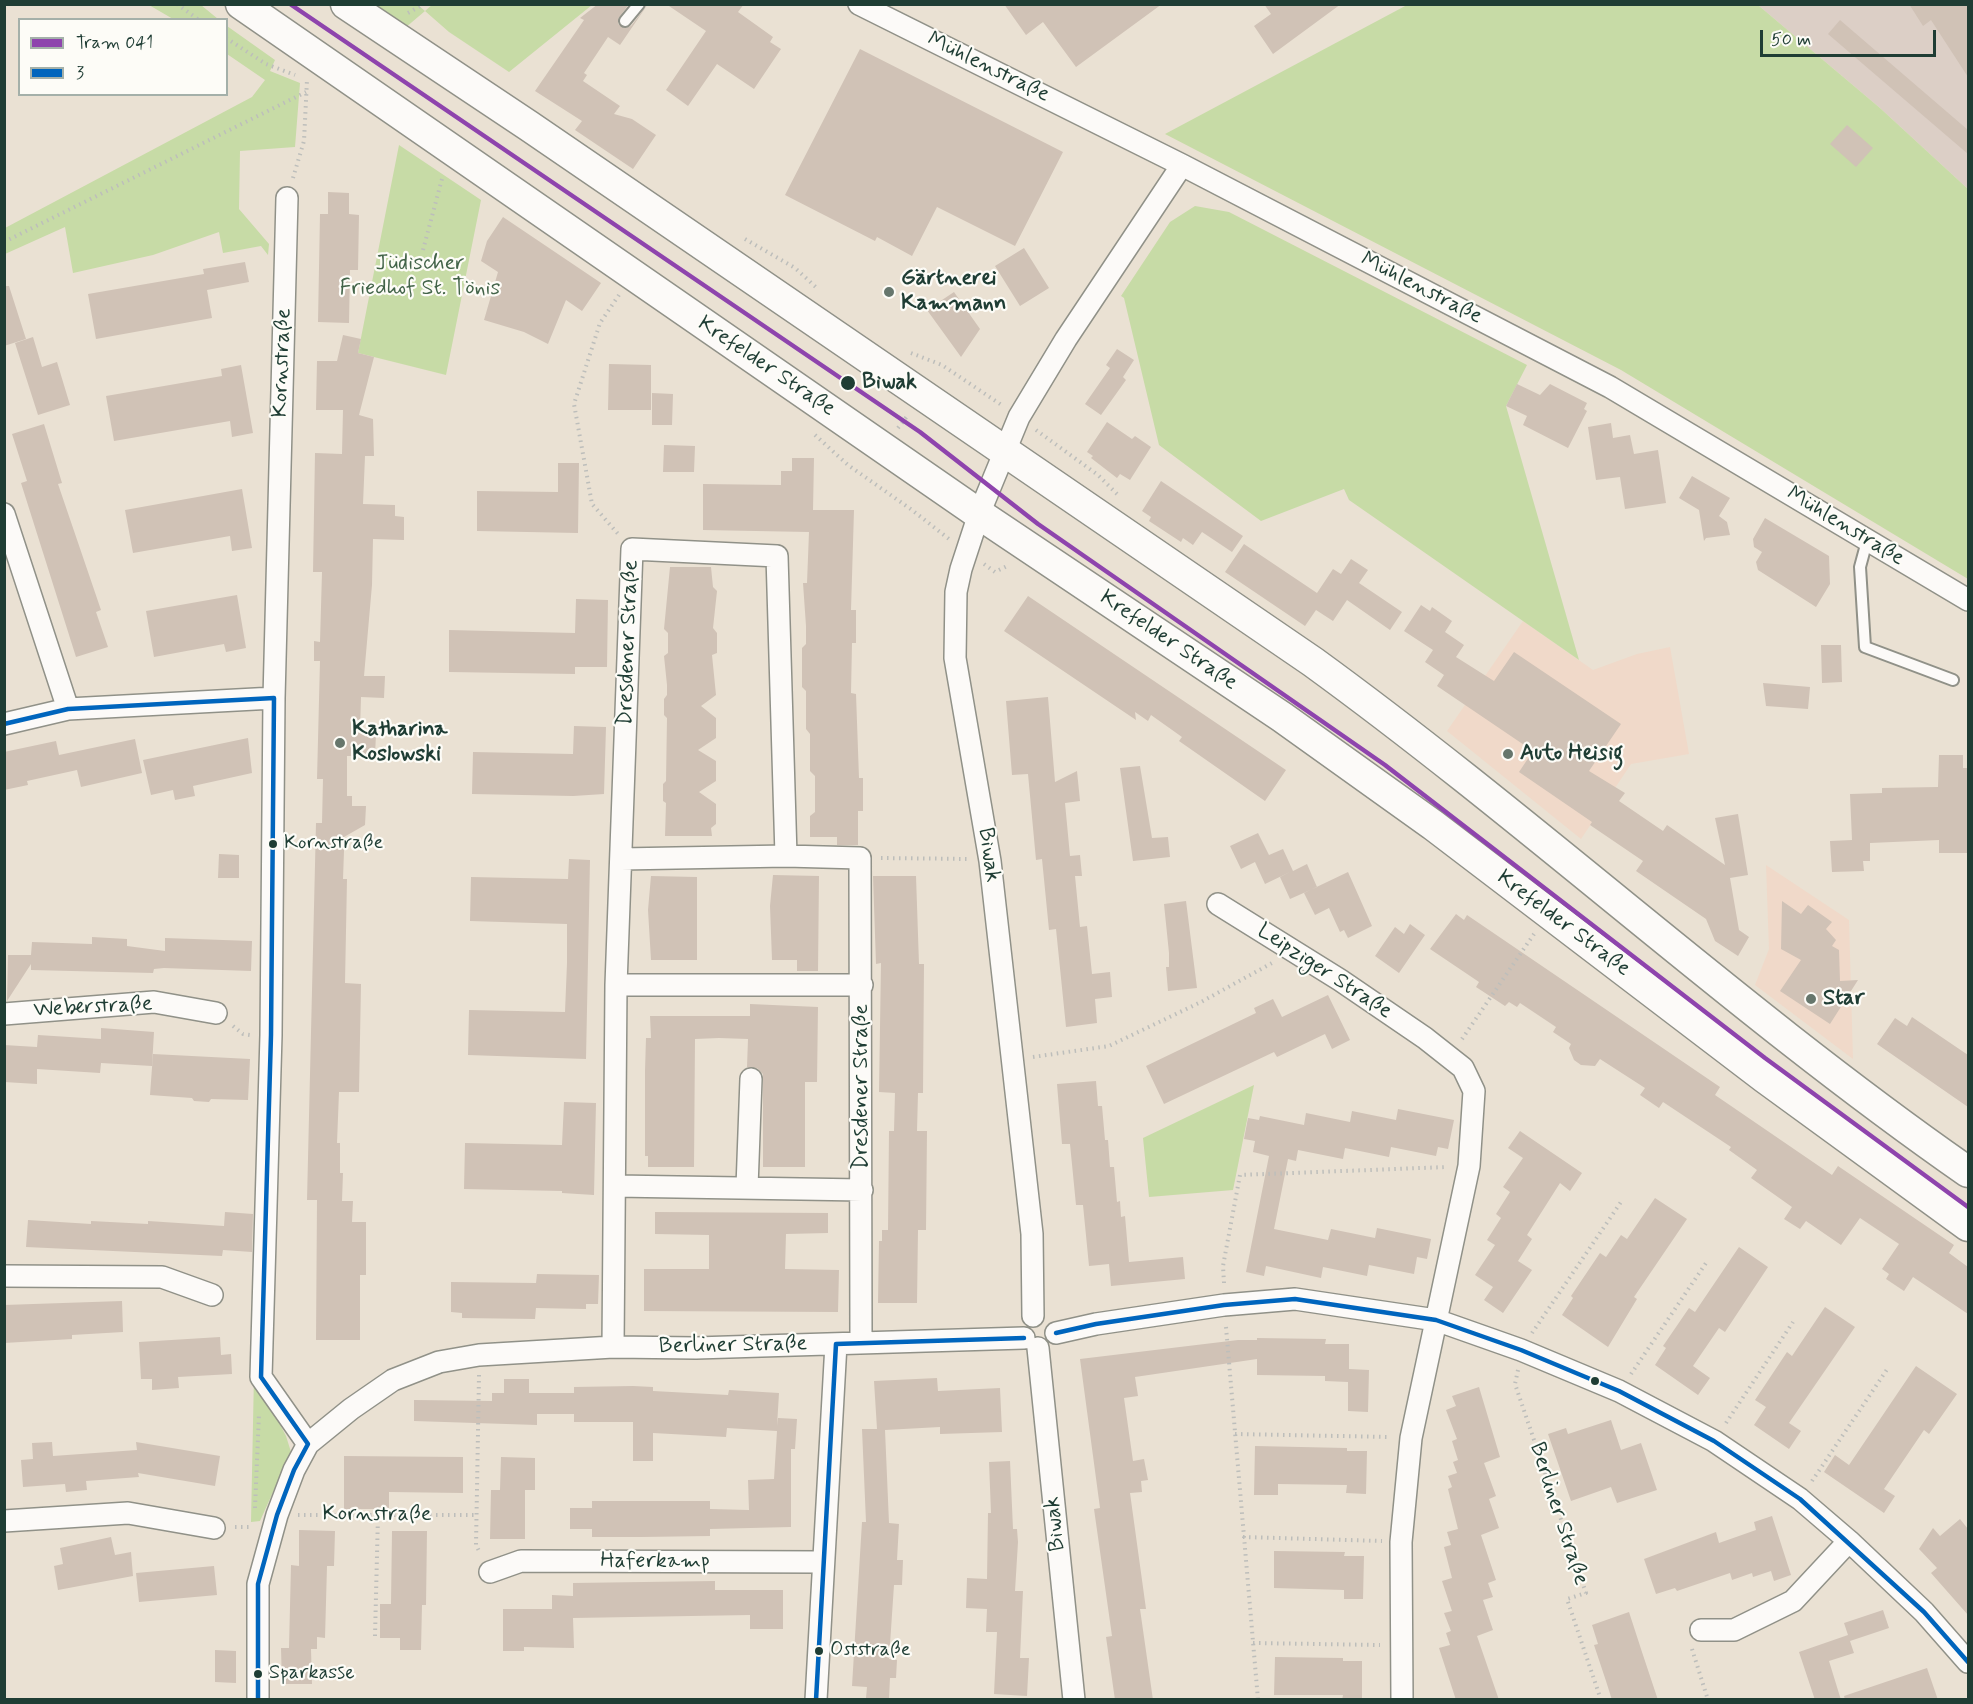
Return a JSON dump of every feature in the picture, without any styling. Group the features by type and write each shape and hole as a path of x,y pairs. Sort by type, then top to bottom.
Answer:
{"main road":[{"name":"Krefelder Straße","path":"241,4 347,75 480,171 979,514 1282,717 1433,825 1764,1078 1968,1226"},
{"path":"346,4 397,30 529,126 1313,662 1414,736 1745,1006 1968,1173"}],"street":[{"name":"Mühlenstraße","path":"859,4 1182,165 1610,387 1968,600"},
{"name":"Biwak","path":"1033,1316 1032,1234 990,861 955,658 956,592 979,514 1019,417 1066,339 1182,165"},
{"name":"Kornstraße","path":"261,1377 272,1035 274,698 287,198"},
{"path":"4,514 68,709"},
{"name":"Dresdener Straße","path":"613,1347 616,985 632,549 777,556 786,856"},
{"path":"4,724 68,709 274,698"},
{"path":"621,859 786,856 860,858"},
{"name":"Dresdener Straße","path":"860,858 861,1343"},
{"name":"Leipziger Straße","path":"1218,904 1407,1025 1463,1068 1474,1092 1469,1166 1411,1438 1401,1542 1402,1700"},
{"name":"Dresdener Straße","path":"616,985 862,985"},
{"name":"Weberstraße","path":"4,1014 154,1002 216,1013"},
{"path":"747,1187 751,1079"},
{"name":"Dresdener Straße","path":"616,1186 862,1190"},
{"path":"4,1276 162,1277 212,1295"},
{"path":"1056,1333 1096,1324 1224,1305 1296,1299 1436,1320 1521,1350 1619,1391 1714,1441 1800,1500 1849,1541 1924,1612 1968,1662"},
{"path":"1033,1316 1050,1318 1056,1333 1051,1344 1031,1343 1023,1328 1033,1316"},
{"name":"Biwak","path":"1031,1343 1074,1700"},
{"name":"Berliner Straße","path":"308,1444 351,1409 393,1380 439,1362 479,1355 613,1347 1031,1343"},
{"path":"816,1700 836,1344"},
{"path":"258,1700 258,1584 277,1515 294,1470 308,1444 290,1422 261,1377"},
{"path":"4,1521 128,1513 214,1528"},
{"path":"1701,1630 1734,1630 1793,1601 1849,1541"},
{"name":"Haferkamp","path":"490,1572 521,1562 823,1562"}],"lane":[{"path":"625,21 639,4"},
{"path":"1867,541 1860,567 1865,647 1953,680"}],"path":[{"path":"177,4 196,18"},
{"path":"397,30 424,4"},
{"path":"287,198 304,141 307,79"},
{"path":"4,242 306,92"},
{"path":"423,249 445,167"},
{"path":"623,289 600,323 574,404 592,504 632,549"},
{"path":"864,477 942,365"},
{"path":"860,858 990,861"},
{"path":"1450,1058 1539,926"},
{"path":"1011,1060 1109,1046 1201,1002 1294,951"},
{"path":"216,1013 243,1034 272,1035"},
{"path":"1258,1700 1224,1305 1223,1266 1240,1175 1469,1166"},
{"path":"1521,1350 1621,1202"},
{"path":"1619,1391 1708,1260"},
{"path":"1714,1441 1793,1322"},
{"name":"Berliner Straße","path":"1521,1350 1515,1384 1586,1593 1567,1599 1601,1700"},
{"path":"479,1355 476,1545 490,1572"},
{"path":"1800,1500 1888,1368"},
{"path":"254,1527 261,1377"},
{"path":"1235,1434 1411,1438"},
{"path":"214,1528 254,1527 277,1515"},
{"name":"Kornstraße","path":"277,1515 477,1515"},
{"path":"375,1636 378,1515"},
{"path":"1243,1537 1401,1542"},
{"path":"1701,1630 1691,1645 1708,1700"},
{"path":"1252,1643 1402,1645"}],"shaded area":[{"path":"1758,5 1968,5 1968,189 1880,108"},
{"path":"1523,621 1593,670 1637,654 1670,647 1689,754 1631,764 1581,839 1447,731"},
{"path":"1766,865 1849,920 1853,1059 1755,985 1769,949"}],"green space":[{"path":"433,4 592,5 509,72 449,32 425,11"},
{"path":"149,5 201,5 217,18 171,18"},
{"path":"372,5 418,5 425,11 405,28"},
{"path":"1407,5 1758,5 1880,108 1968,189 1968,579 1621,370 1165,134"},
{"path":"228,27 275,60 270,71 300,83 295,147 240,151 239,209 269,244 268,255 261,246 223,253 219,232 153,255 73,273 65,227 5,254 5,228 252,97 265,80 228,55"},
{"name":"Jüdischer Friedhof St. Tönis","path":"399,145 481,200 446,375 358,353"},
{"path":"1195,206 1229,212 1527,365 1506,406 1579,660 1349,500 1344,489 1261,521 1159,445 1124,298 1121,296 1170,222"},
{"path":"1254,1085 1233,1190 1149,1197 1143,1138"},
{"path":"254,1374 286,1436 291,1452 260,1521 251,1522"}],"building":[{"path":"598,4 629,4 618,19 618,24 624,28 631,26 648,4 620,45 608,37 584,73 587,75 583,81 620,106 614,114 632,119 656,135 633,169 575,130 582,121 535,91 584,20 580,18"},
{"path":"666,4 744,4 738,12 773,37 770,42 781,49 754,89 717,64 688,106 666,90 706,31"},
{"path":"1004,4 1162,4 1076,67 1043,22 1026,35"},
{"path":"1264,4 1341,4 1273,54 1254,26 1271,14"},
{"path":"1909,4 1968,4 1968,77 1931,20 1923,26"},
{"path":"1840,20 1968,130 1968,154 1828,34"},
{"path":"860,49 1063,152 1015,246 937,207 912,256 877,237 875,241 785,195"},
{"path":"1847,125 1873,148 1856,167 1830,144"},
{"path":"328,192 349,193 349,214 359,215 358,270 350,270 349,323 318,322 320,214 328,214"},
{"path":"503,217 601,283 582,311 566,300 548,344 524,332 484,320 498,272 481,261 487,241"},
{"path":"1024,248 1049,288 1020,306 995,266"},
{"path":"245,262 249,282 207,290 212,318 96,339 88,294 204,274 203,269"},
{"path":"4,286 9,286 26,339 4,346"},
{"path":"954,292 980,329 961,357 927,310"},
{"path":"343,335 361,339 358,353 374,357 359,415 373,419 374,456 365,456 363,504 395,505 395,516 404,517 404,540 373,539 372,585 364,676 385,676 384,698 361,697 360,731 376,734 375,756 347,756 347,796 352,796 352,806 366,806 365,825 344,837 343,879 347,879 345,983 361,984 359,1092 339,1092 337,1143 340,1143 340,1173 343,1173 342,1201 353,1201 352,1222 366,1222 366,1275 360,1275 360,1340 316,1340 317,1200 307,1200 316,823 322,823 323,779 317,779 320,661 314,661 314,641 320,642 322,572 313,572 315,453 342,454 343,410 316,410 317,361 337,361"},
{"path":"33,337 42,367 57,362 70,405 38,415 15,343"},
{"path":"1117,349 1134,360 1123,377 1126,380 1101,415 1085,404 1110,368 1106,365"},
{"path":"609,364 651,365 651,410 608,410"},
{"path":"241,365 253,433 232,437 230,421 114,441 106,396 222,376 221,369"},
{"path":"1517,384 1540,395 1550,384 1587,403 1584,409 1587,411 1568,448 1523,425 1527,416 1506,406"},
{"path":"652,393 673,394 672,425 652,425"},
{"path":"1107,422 1132,439 1135,436 1151,447 1130,480 1120,474 1117,478 1091,458 1093,456 1087,452"},
{"path":"1611,423 1613,438 1630,435 1634,454 1658,450 1666,503 1625,509 1620,477 1596,480 1588,427"},
{"path":"44,424 62,483 58,484 101,610 96,612 108,647 76,657 21,483 27,481 12,434"},
{"path":"664,445 695,446 694,472 663,472"},
{"path":"792,458 814,458 813,510 854,510 851,610 856,610 856,643 852,643 851,693 856,694 859,778 863,778 863,811 858,811 858,845 837,845 837,837 810,837 810,816 815,812 815,776 810,771 810,734 806,729 806,691 802,687 802,648 806,644 803,583 807,583 809,532 703,530 703,484 781,485 781,471 792,471"},
{"path":"558,463 579,463 578,533 477,531 477,491 558,492"},
{"path":"1692,476 1730,498 1719,516 1727,522 1730,535 1706,538 1704,541 1699,510 1679,498"},
{"path":"1161,481 1243,536 1232,552 1202,532 1193,545 1183,538 1181,542 1149,521 1151,517 1142,511"},
{"path":"242,489 252,548 232,551 230,536 133,553 125,510"},
{"path":"1765,518 1829,556 1830,584 1816,607 1758,570 1756,562 1762,552 1754,547 1753,539"},
{"path":"1244,544 1317,593 1333,569 1341,574 1351,559 1368,570 1359,583 1402,612 1390,630 1347,600 1333,621 1316,610 1305,626 1225,572"},
{"path":"670,567 711,567 713,587 717,591 713,628 717,633 717,653 712,655 716,695 701,706 716,718 716,738 698,750 716,761 716,781 699,792 716,804 716,824 711,828 712,836 665,836 666,803 663,801 663,784 666,781 667,718 664,715 664,699 667,695 667,685 664,656 668,653 668,633 664,629"},
{"path":"237,595 246,648 226,652 224,644 154,657 146,611"},
{"path":"1028,596 1286,770 1265,801 1179,741 1182,737 1151,715 1148,721 1135,712 1136,720 1004,631"},
{"path":"576,599 608,600 607,667 575,667 575,674 449,672 449,630 575,633"},
{"path":"1421,605 1430,611 1432,607 1452,621 1445,632 1464,645 1456,657 1494,681 1514,652 1621,724 1589,771 1625,793 1619,801 1663,831 1667,825 1725,865 1715,818 1738,814 1748,875 1730,878 1739,930 1749,937 1738,956 1715,941 1706,919 1636,871 1643,861 1590,825 1592,822 1519,772 1533,751 1437,686 1444,675 1425,662 1433,650 1404,631"},
{"path":"1821,645 1841,645 1842,682 1822,683"},
{"path":"1763,683 1810,687 1808,709 1766,706"},
{"path":"1048,697 1055,782 1077,771 1080,801 1065,803 1070,856 1080,855 1082,876 1075,876 1080,927 1087,926 1092,974 1110,972 1112,997 1095,999 1097,1023 1066,1027 1056,929 1049,930 1042,859 1036,860 1028,774 1012,775 1006,701"},
{"path":"574,726 606,727 604,794 573,796 472,794 473,752 573,754"},
{"path":"248,738 252,773 193,786 195,796 175,800 173,790 151,795 143,760"},
{"path":"135,739 142,773 81,787 77,770 27,781 28,785 4,790 4,752 56,741 59,755"},
{"path":"1939,755 1963,755 1963,768 1968,768 1968,853 1939,853 1939,840 1870,843 1870,861 1863,861 1864,871 1832,872 1830,841 1852,840 1850,794 1882,793 1882,788 1938,787"},
{"path":"1140,766 1152,838 1168,837 1170,857 1133,861 1120,768"},
{"path":"1258,833 1269,855 1283,849 1293,871 1307,864 1317,887 1290,899 1280,877 1290,872 1265,884 1255,862 1241,869 1230,846"},
{"path":"219,854 239,855 239,878 218,878"},
{"path":"569,859 590,860 586,1059 468,1055 469,1010 565,1012 567,963 567,924 470,921 471,877 568,879"},
{"path":"1348,872 1372,926 1348,938 1344,930 1340,932 1329,908 1315,915 1304,893"},
{"path":"773,875 819,876 818,971 797,971 797,960 772,960 770,906"},
{"path":"651,876 697,877 697,960 651,960 648,910"},
{"path":"873,876 916,876 919,964 924,964 923,1093 918,1093 917,1131 927,1131 926,1230 918,1230 917,1303 878,1303 879,1241 882,1241 882,1230 888,1230 889,1131 894,1131 895,1093 879,1092 881,963 876,964"},
{"path":"1186,901 1197,988 1168,991 1166,967 1169,967 1169,953 1164,904"},
{"path":"1782,901 1801,914 1808,905 1832,922 1826,929 1836,940 1832,946 1839,950 1840,981 1858,980 1830,1024 1780,991 1801,960 1781,949"},
{"path":"1456,914 1464,920 1467,915 1720,1087 1715,1095 1832,1175 1838,1166 1954,1245 1949,1253 1968,1267 1968,1314 1913,1277 1904,1291 1886,1279 1889,1274 1882,1269 1899,1244 1860,1218 1841,1245 1806,1221 1800,1229 1784,1219 1792,1207 1751,1178 1757,1170 1729,1150 1731,1147 1663,1102 1659,1108 1640,1095 1645,1088 1600,1059 1595,1066 1581,1065 1574,1060 1569,1048 1571,1044 1553,1032 1556,1027 1520,1003 1517,1007 1509,1002 1505,1006 1476,987 1479,982 1430,949"},
{"path":"1410,924 1425,935 1399,973 1375,956 1395,927 1404,934"},
{"path":"92,937 127,939 127,946 165,951 165,938 252,941 251,971 164,968 154,969 153,973 31,970 31,964 7,1001 8,955 31,955 32,942 92,944"},
{"path":"1328,995 1350,1040 1332,1049 1325,1034 1277,1057 1274,1052 1164,1104 1146,1066 1256,1013 1254,1008 1273,999 1282,1017"},
{"path":"750,1004 818,1007 817,1082 805,1082 805,1167 763,1167 763,1074 757,1068 747,1067 748,1039 719,1038 695,1039 694,1167 648,1167 648,1156 645,1156 645,1071 646,1038 651,1038 650,1016 750,1016"},
{"path":"1912,1017 1968,1055 1968,1107 1877,1044 1895,1018 1907,1026"},
{"path":"101,1028 154,1032 152,1066 101,1063 100,1073 37,1069 37,1084 4,1082 4,1045 37,1047 38,1035 101,1039"},
{"path":"153,1054 250,1059 248,1100 211,1099 209,1102 194,1101 192,1098 150,1095"},
{"path":"1096,1081 1098,1106 1102,1106 1105,1140 1108,1140 1110,1167 1114,1167 1117,1202 1120,1201 1121,1217 1125,1216 1129,1262 1183,1257 1185,1279 1111,1286 1109,1264 1089,1266 1083,1205 1076,1205 1070,1144 1062,1144 1057,1084"},
{"path":"564,1102 596,1103 594,1195 562,1193 562,1191 464,1189 465,1143 562,1145"},
{"path":"1398,1109 1454,1120 1448,1149 1438,1147 1436,1156 1391,1147 1389,1157 1345,1148 1343,1159 1298,1150 1296,1161 1288,1159 1274,1229 1328,1240 1331,1229 1375,1238 1377,1228 1431,1239 1427,1259 1417,1257 1414,1274 1369,1265 1367,1276 1323,1267 1321,1278 1266,1266 1264,1276 1246,1272 1269,1156 1253,1152 1255,1141 1244,1139 1248,1118 1259,1120 1260,1116 1304,1125 1306,1113 1350,1122 1352,1111 1396,1120"},
{"path":"1520,1131 1582,1173 1570,1191 1560,1183 1527,1235 1532,1239 1518,1261 1532,1270 1503,1313 1484,1300 1493,1287 1475,1275 1495,1245 1487,1240 1501,1218 1496,1214 1510,1192 1503,1187 1523,1158 1508,1148"},
{"path":"1655,1198 1687,1219 1634,1297 1637,1299 1608,1347 1562,1315 1573,1298 1571,1296 1600,1253 1606,1257 1621,1235 1627,1239"},
{"path":"225,1212 253,1214 252,1252 223,1250 222,1256 26,1247 28,1220 91,1224 91,1221 148,1224 148,1221 224,1226"},
{"path":"655,1212 828,1213 828,1233 786,1234 785,1269 839,1270 838,1312 644,1311 644,1269 709,1269 709,1235 655,1234"},
{"path":"1739,1247 1768,1267 1725,1332 1719,1328 1693,1366 1710,1378 1698,1395 1655,1365 1666,1348 1663,1346 1689,1308 1695,1312"},
{"path":"537,1274 599,1275 598,1304 586,1304 586,1309 536,1308 535,1319 462,1318 462,1313 451,1312 451,1282 536,1283"},
{"path":"122,1301 123,1332 72,1335 72,1339 4,1343 4,1305"},
{"path":"1825,1307 1855,1327 1789,1423 1801,1431 1789,1449 1754,1425 1766,1407 1755,1400 1787,1352 1792,1356"},
{"path":"220,1337 221,1355 231,1354 232,1374 178,1377 179,1388 152,1390 152,1379 141,1379 139,1342"},
{"path":"1257,1338 1326,1339 1325,1344 1349,1344 1349,1369 1369,1370 1368,1412 1348,1411 1348,1382 1325,1381 1325,1376 1257,1375 1257,1359 1135,1377 1138,1396 1124,1398 1133,1461 1144,1459 1148,1480 1141,1481 1142,1492 1130,1493 1146,1609 1140,1609 1153,1700 1115,1700 1106,1637 1112,1636 1094,1509 1100,1508 1080,1359 1238,1340 1257,1340"},
{"path":"1916,1366 1957,1394 1929,1434 1924,1430 1884,1489 1895,1496 1884,1513 1824,1472 1835,1455 1849,1465"},
{"path":"937,1378 938,1391 1000,1388 1002,1432 940,1434 940,1427 885,1430 889,1523 899,1524 897,1560 903,1560 902,1585 894,1585 889,1659 897,1660 896,1678 890,1678 889,1699 866,1698 867,1687 852,1686 862,1522 866,1522 862,1429 877,1429 874,1381"},
{"path":"504,1379 529,1379 529,1393 574,1393 574,1387 633,1386 653,1387 653,1391 728,1395 729,1390 779,1393 777,1426 778,1418 797,1419 795,1449 791,1449 791,1527 710,1529 710,1536 641,1537 592,1537 592,1529 570,1529 570,1508 592,1508 592,1501 710,1501 710,1509 749,1510 748,1480 774,1479 777,1431 727,1428 726,1437 653,1433 653,1461 633,1461 633,1422 574,1422 574,1414 537,1414 537,1425 414,1421 414,1400 492,1401 492,1393 504,1393"},
{"path":"1479,1387 1500,1457 1484,1463 1496,1496 1489,1499 1499,1528 1481,1535 1496,1580 1488,1583 1493,1597 1483,1600 1493,1630 1477,1636 1499,1700 1456,1700 1439,1648 1450,1645 1446,1633 1451,1631 1444,1613 1452,1611 1442,1581 1452,1578 1444,1547 1451,1545 1447,1532 1458,1529 1448,1489 1452,1487 1448,1476 1457,1473 1453,1462 1458,1460 1452,1441 1457,1439 1446,1410 1456,1406 1452,1396"},
{"path":"1611,1420 1621,1450 1641,1443 1657,1490 1617,1503 1611,1487 1571,1501 1548,1434 1566,1428 1568,1434"},
{"path":"52,1442 53,1456 137,1450 136,1442 220,1456 215,1486 138,1473 139,1477 86,1481 87,1490 66,1492 65,1484 23,1487 21,1460 33,1459 32,1443"},
{"path":"1255,1446 1347,1448 1347,1451 1367,1451 1366,1494 1346,1493 1347,1485 1278,1484 1278,1495 1254,1495"},
{"path":"344,1456 463,1457 463,1493 389,1492 389,1509 344,1509"},
{"path":"501,1457 535,1458 535,1490 525,1490 525,1539 490,1539 491,1490 500,1490"},
{"path":"1010,1461 1013,1529 1017,1529 1018,1542 1015,1591 1023,1591 1020,1658 1029,1658 1027,1696 994,1694 997,1632 986,1632 987,1609 966,1608 967,1578 987,1579 988,1513 991,1513 989,1462"},
{"path":"1772,1516 1791,1575 1774,1581 1771,1571 1753,1577 1752,1573 1732,1580 1730,1573 1677,1591 1675,1588 1656,1594 1644,1559 1716,1532 1719,1543 1756,1530 1754,1522"},
{"path":"1960,1519 1968,1529 1968,1615 1931,1573 1937,1568 1919,1549 1933,1528 1940,1536"},
{"path":"299,1530 335,1531 334,1566 327,1566 325,1638 317,1637 317,1649 311,1649 312,1684 282,1684 281,1648 289,1648 291,1565 299,1566"},
{"path":"392,1531 427,1531 426,1605 422,1605 421,1650 400,1650 400,1638 380,1638 380,1604 391,1604"},
{"path":"111,1537 115,1555 131,1552 133,1576 58,1590 54,1566 63,1564 60,1548"},
{"path":"1274,1551 1345,1552 1344,1556 1364,1556 1363,1599 1344,1599 1344,1590 1274,1588"},
{"path":"214,1566 217,1595 139,1602 136,1573"},
{"path":"715,1581 715,1590 783,1590 783,1629 750,1629 750,1615 573,1618 574,1648 524,1647 524,1651 503,1651 503,1609 552,1609 552,1595 573,1596 573,1583"},
{"path":"1883,1610 1889,1628 1850,1641 1854,1653 1829,1661 1841,1700 1815,1700 1799,1652 1848,1635 1844,1623"},
{"path":"1629,1612 1658,1700 1612,1700 1594,1645 1598,1644 1592,1625"},
{"path":"215,1650 236,1651 236,1683 215,1682"},
{"path":"1275,1657 1343,1658 1343,1661 1362,1661 1362,1700 1342,1700 1343,1695 1274,1695"},
{"path":"1927,1668 1938,1700 1845,1700 1844,1696"}],"tram line":[{"name":"041","path":"290,4 920,432 1038,524 1385,765 1765,1058 1968,1207"}],"transit line":[{"name":"3","path":"4,724 68,709 274,698 271,1035 261,1377 308,1444 294,1470 277,1515 258,1584 258,1700"},
{"name":"3","path":"1056,1333 1096,1324 1224,1305 1295,1299 1436,1320 1521,1350 1619,1391 1714,1441 1800,1499 1924,1612 1968,1662"},
{"name":"3","path":"816,1700 836,1344 1024,1338"}],"place":[{"name":"Gärtnerei Kammann","path":"889,292"},
{"name":"Biwak","path":"848,383"},
{"name":"Katharina Koslowski","path":"340,743"},
{"name":"Auto Heisig","path":"1508,754"},
{"name":"Kornstraße","path":"273,844"},
{"name":"Star","path":"1811,999"},
{"name":"Oststraße","path":"819,1651"},
{"name":"Sparkasse","path":"258,1674"}]}
